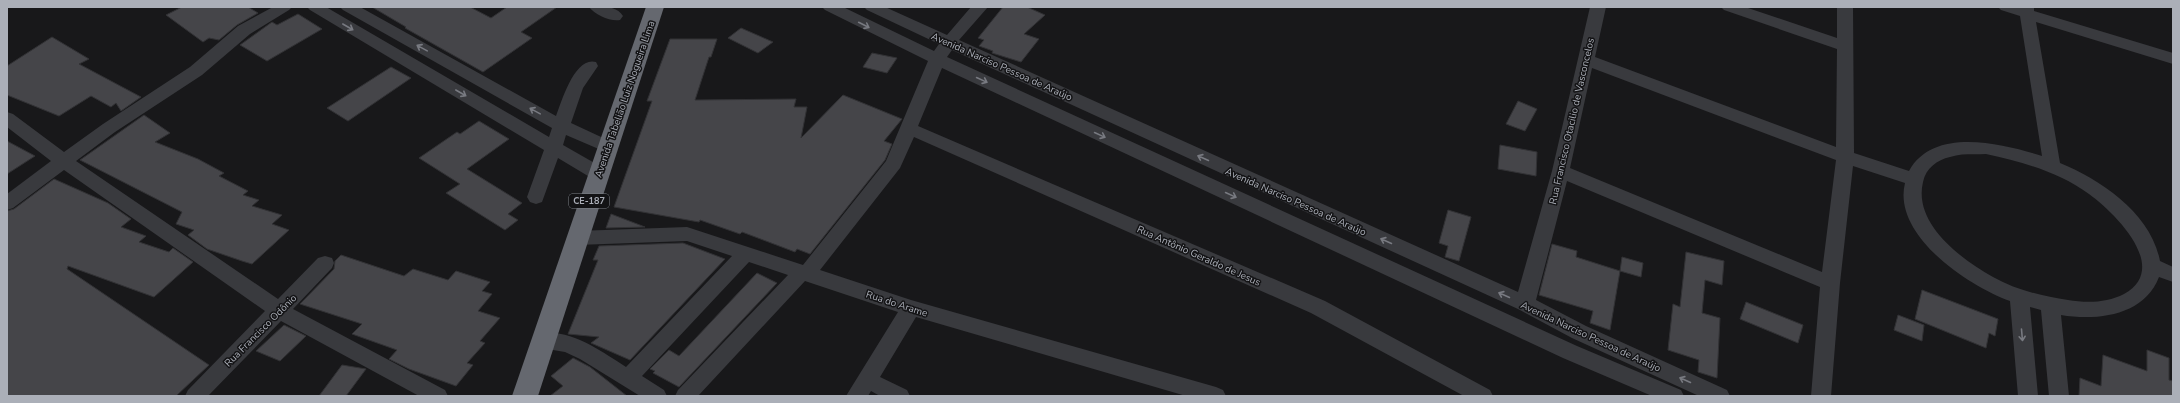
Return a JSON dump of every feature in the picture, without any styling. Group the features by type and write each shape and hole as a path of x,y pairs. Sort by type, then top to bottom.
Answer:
{"highway":[{"name":"Avenida Tabelião Luiz Nogueira Lima","path":"525,396 542,341 655,7"}],"street":[{"path":"7,203 109,128 196,71 244,30 284,7"},
{"path":"315,7 599,174"},
{"path":"348,7 561,126 608,147"},
{"path":"597,7 615,16"},
{"name":"Avenida Narciso Pessoa de Araújo","path":"830,7 937,59 1570,352 1674,396"},
{"name":"Avenida Narciso Pessoa de Araújo","path":"872,7 1525,304 1579,332 1720,396"},
{"path":"685,396 803,273 894,164 937,59 948,42 980,7"},
{"name":"Rua Francisco Otacilio de Vasconcelos","path":"1525,304 1561,172 1598,7"},
{"path":"1729,7 1845,46"},
{"path":"1821,396 1830,283 1845,157 1845,7"},
{"path":"2006,7 2026,11 2173,59"},
{"path":"2026,11 2052,165"},
{"path":"1586,60 1845,157 1914,179"},
{"path":"536,197 575,87 590,66"},
{"path":"7,118 64,162 280,311 414,391 438,396"},
{"name":"Rua Antônio Geraldo de Jesus","path":"908,128 1318,307 1484,396"},
{"path":"1986,148 2018,154 2052,165 2082,180 2109,200 2131,221 2145,244 2151,265 2147,284 2133,298 2111,308 2083,310 2050,306 2019,296 1977,276 1948,255 1926,231 1913,208 1910,186 1918,169 1934,156 1957,149 1986,148"},
{"path":"1561,172 1830,283"},
{"name":"Rua do Arame","path":"577,238 682,233 911,308 1216,396"},
{"path":"628,378 746,254"},
{"name":"Rua Francisco Odônio","path":"194,396 280,311 325,263"},
{"path":"2151,265 2173,275"},
{"path":"2019,296 2028,396"},
{"path":"2050,306 2059,396"},
{"path":"900,396 861,388 911,308"},
{"path":"542,341 567,344 580,350 657,396"}],"building":[{"path":"182,7 248,7 258,13 237,25 219,40 209,38 203,42 166,15"},
{"path":"372,7 470,7 491,18 507,7 557,7 521,32 532,38 483,72 405,28 406,27"},
{"path":"1003,7 1027,7 1045,15 1024,34 1039,39 1021,62 992,53 993,51 979,46 984,40 978,38"},
{"path":"298,14 322,29 267,61 240,45 272,22 277,25"},
{"path":"741,28 773,42 758,53 728,38"},
{"path":"52,37 89,59 79,64 141,97 121,111 116,103 111,107 91,96 59,116 7,95 7,66"},
{"path":"670,39 717,39 711,57 709,57 695,100 796,99 794,107 807,107 801,138 843,95 902,119 884,141 892,144 885,160 810,254 797,249 795,252 742,232 740,234 700,220 699,222 614,207 652,101 647,101"},
{"path":"872,53 897,58 887,73 863,67"},
{"path":"391,67 411,78 348,121 327,108"},
{"path":"1518,101 1537,109 1525,131 1506,124"},
{"path":"144,115 170,133 155,142 198,159 224,173 219,176 248,191 243,195 259,200 252,206 282,215 272,224 289,230 252,264 242,261 207,249 188,235 194,230 176,224 182,212 80,160"},
{"path":"479,121 509,139 467,169 522,203 508,214 518,220 505,230 446,193 460,184 419,158 457,132 460,134"},
{"path":"7,141 35,156 7,174"},
{"path":"1500,145 1537,152 1536,176 1498,169"},
{"path":"54,179 108,203 131,219 121,227 146,236 139,242 169,252 173,248 193,262 154,297 68,266 67,269 209,365 176,396 7,396 7,211 14,209"},
{"path":"1448,210 1471,217 1459,261 1445,257 1448,246 1439,243"},
{"path":"611,214 645,227 606,228"},
{"path":"683,243 725,259 630,360 591,343 599,337 568,334 598,260 593,260 599,246"},
{"path":"1552,244 1577,251 1576,257 1620,271 1610,330 1590,323 1593,311 1539,295"},
{"path":"1686,252 1724,261 1722,285 1705,280 1702,313 1720,318 1717,378 1698,372 1699,360 1668,350 1673,304 1680,307"},
{"path":"341,255 404,276 413,269 448,280 456,271 490,282 482,291 492,294 478,311 500,318 480,341 485,343 467,363 473,365 456,386 409,369 389,359 397,350 352,334 362,324 300,304 334,269 335,261"},
{"path":"1622,257 1643,263 1641,277 1620,271"},
{"path":"757,273 777,283 679,387 653,373 655,371 650,369 669,350 679,356"},
{"path":"1922,290 1998,319 1995,336 1989,333 1986,348 1915,319"},
{"path":"1746,302 1803,325 1798,343 1740,319"},
{"path":"1898,315 1924,325 1922,341 1894,330"},
{"path":"284,325 306,336 280,361 256,351"},
{"path":"2147,350 2169,358 2169,380 2173,381 2173,396 2079,396 2080,378 2101,386 2103,355 2147,371"},
{"path":"573,358 590,367 627,396 550,396 563,386 551,376"},
{"path":"342,365 366,369 346,396 319,396"}]}
